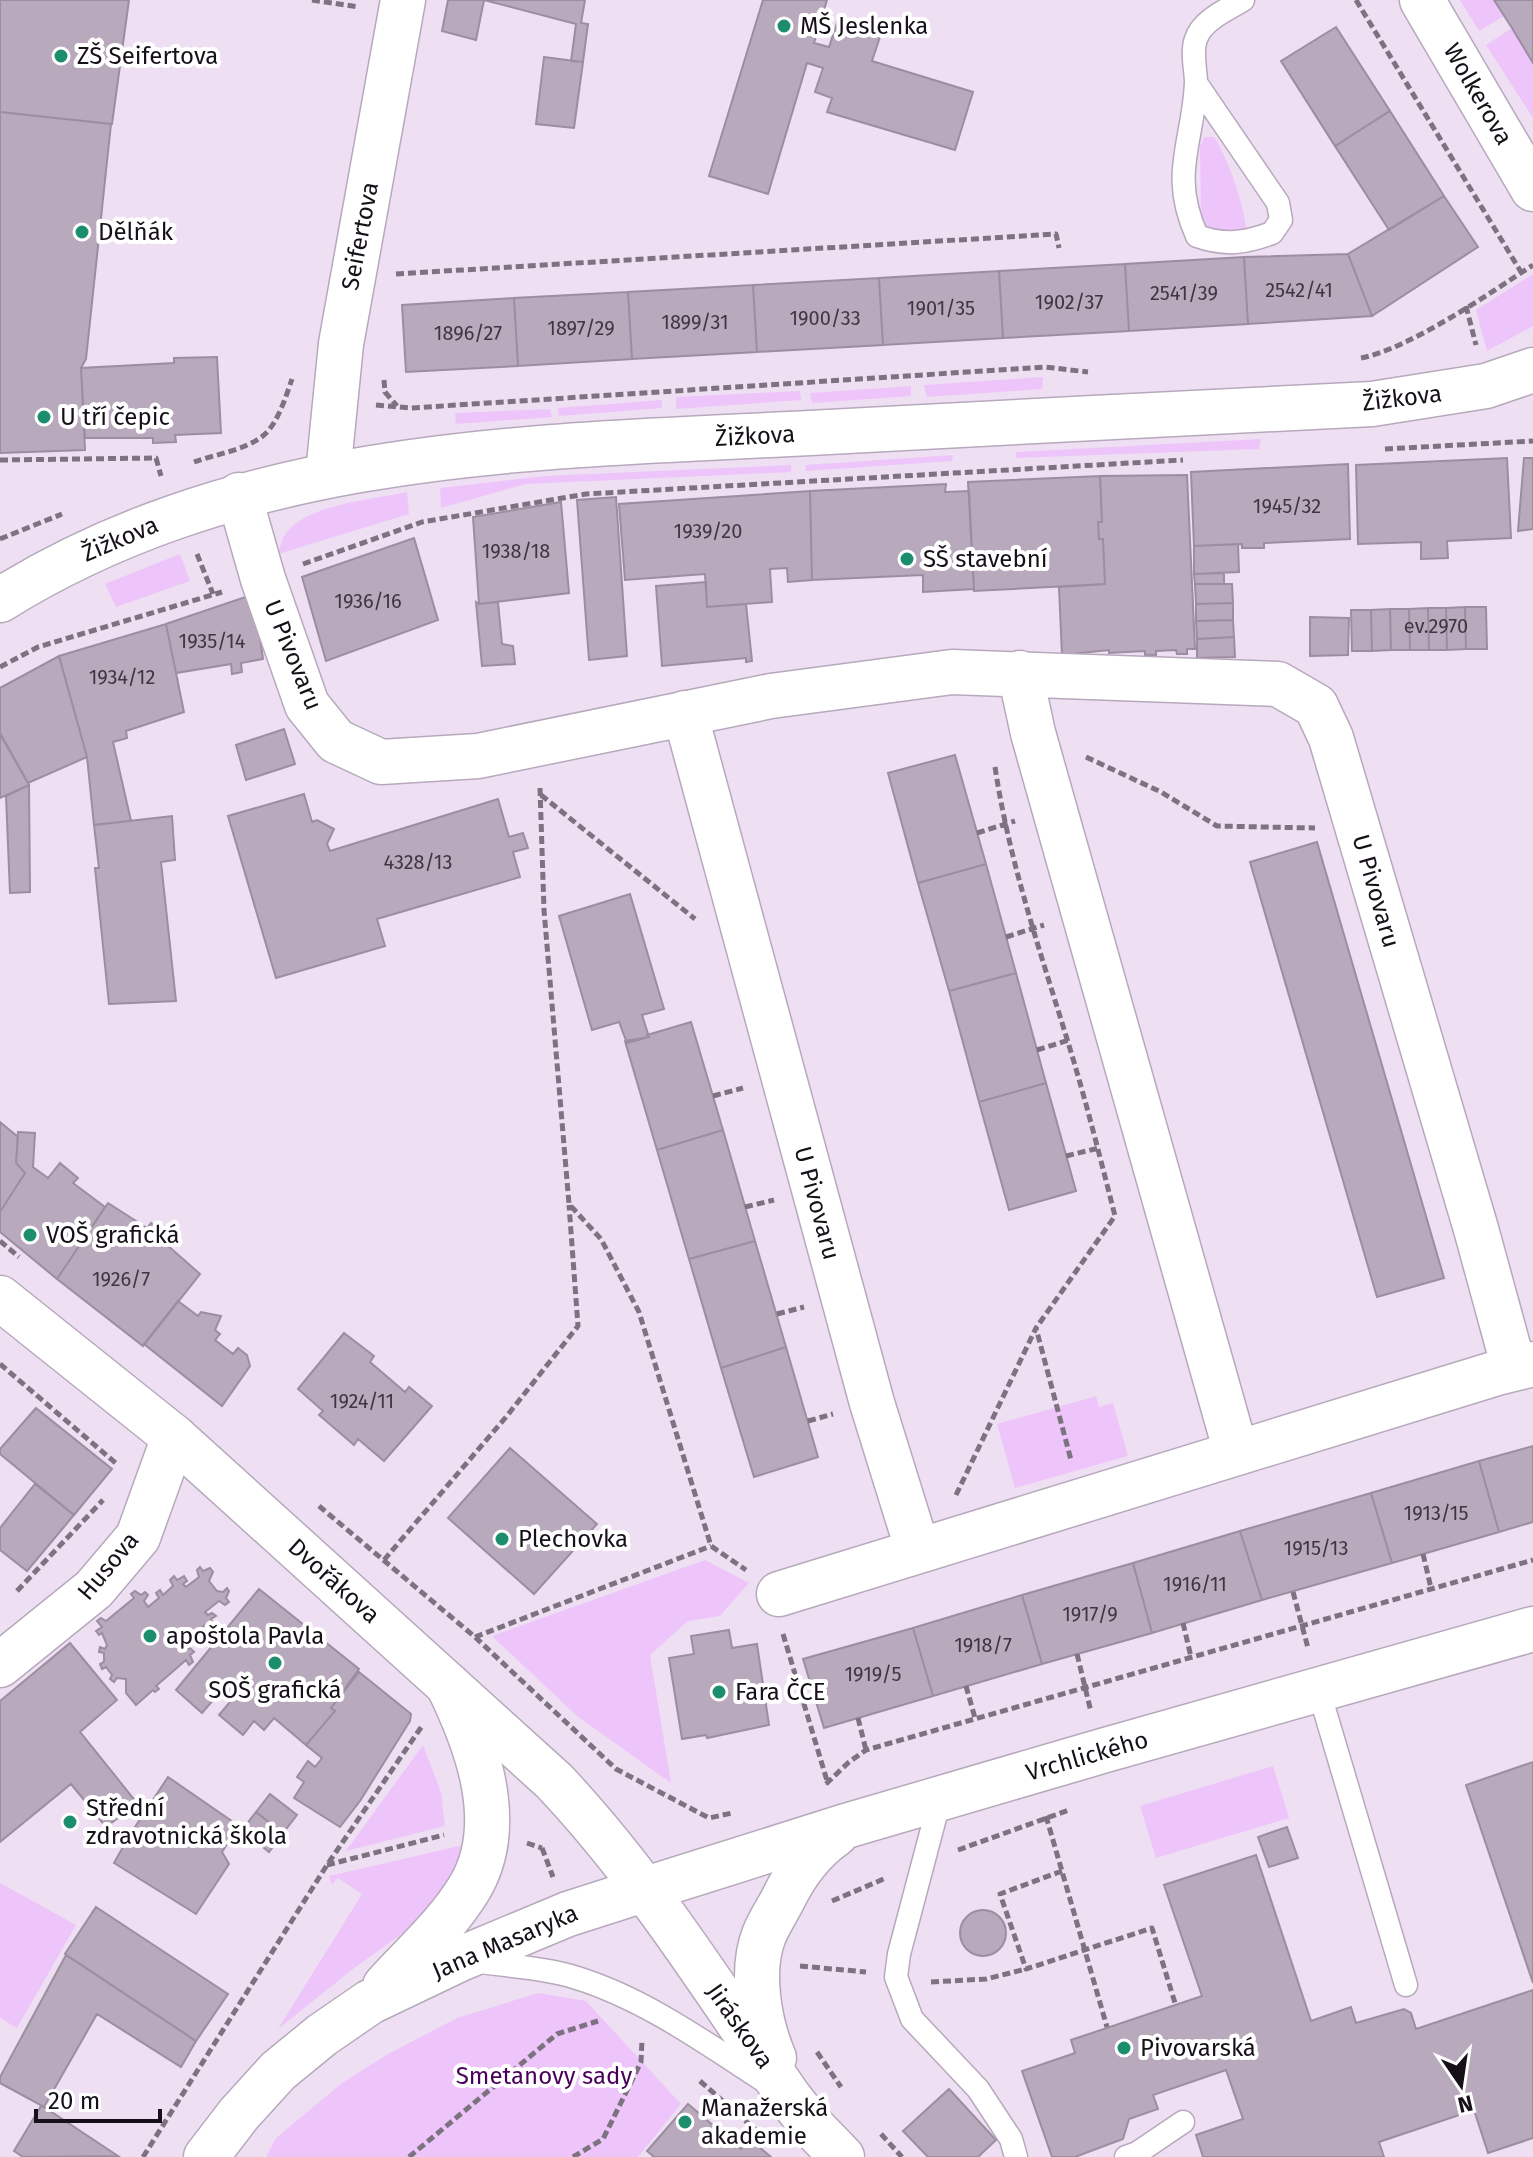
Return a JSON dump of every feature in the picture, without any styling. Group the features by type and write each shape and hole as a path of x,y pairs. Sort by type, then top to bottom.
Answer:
{"street":[{"name":"Wolkerova","path":"1422,0 1533,189"},
{"name":"Seifertova","path":"328,474 341,344 384,4"},
{"name":"Žižkova","path":"0,600 72,559 180,514 239,495 328,474 557,446 1372,404 1486,386 1533,370"},
{"name":"U Pivovaru","path":"239,495 263,579 307,705 336,741 381,762 478,756 771,696 952,672 1278,684 1316,706 1331,738 1476,1229 1524,1366 779,1594"},
{"path":"1020,673 1033,733 1236,1452"},
{"name":"U Pivovaru","path":"685,713 872,1403 925,1549"},
{"name":"Dvořákova","path":"0,1298 174,1437 554,1781 584,1813 643,1890"},
{"name":"Husova","path":"0,1665 94,1589 138,1537 174,1437"},
{"name":"Vrchlického","path":"643,1890 846,1826 1318,1688 1533,1629"},
{"name":"Jana Masaryka","path":"370,2002 449,1917 471,1884 483,1848 487,1802 481,1764 466,1721 448,1685"},
{"path":"789,2097 763,2023 759,1992 761,1948 764,1935 796,1873 820,1844 846,1826"},
{"name":"Jana Masaryka","path":"206,2157 278,2071 322,2035 370,2002 460,1959 568,1914 643,1890"},
{"name":"Jiráskova","path":"643,1890 789,2097 842,2157"}],"lane":[{"path":"1196,83 1278,203 1281,220 1272,233 1237,244 1216,243 1197,236 1183,197 1182,179 1196,83 1196,39 1211,19 1243,0"},
{"path":"1318,1688 1406,1985"},
{"path":"940,1799 899,1954 896,1977 912,2019 978,2089 1011,2139 1016,2157"},
{"path":"460,1959 576,1977 634,2001 789,2097"},
{"path":"1126,2157 1183,2122"}],"path":[{"path":"312,0 384,4"},
{"path":"1356,0 1521,272"},
{"path":"392,274 1056,234 1059,248"},
{"path":"1359,358 1372,356 1424,331 1533,265"},
{"path":"397,406 411,408 1045,367 1093,373"},
{"path":"185,466 251,443 267,434 283,403"},
{"path":"1376,449 1533,441"},
{"path":"0,460 156,458 160,475 173,470"},
{"path":"0,667 38,647 263,579 422,522 586,494 1186,460"},
{"path":"1033,733 1161,792 1217,826 1327,829"},
{"path":"384,1560 506,1417 578,1326 544,910 536,743"},
{"path":"925,1549 1036,1328 1115,1216 1004,825 994,765"},
{"path":"540,794 697,920"},
{"path":"475,1637 711,1546 639,1312 601,1239 569,1204"},
{"path":"1036,1328 1061,1415 1080,1501"},
{"path":"0,1364 122,1469"},
{"path":"9,1598 28,1582 112,1491"},
{"path":"1423,1554 1431,1588"},
{"path":"815,1789 828,1784 866,1750 1533,1560"},
{"path":"1293,1592 1318,1688"},
{"path":"779,1594 780,1621 828,1784"},
{"path":"1183,1623 1191,1657"},
{"path":"1077,1654 1102,1751"},
{"path":"966,1686 975,1718"},
{"path":"858,1718 866,1750"},
{"path":"143,2157 327,1865 425,1722"},
{"path":"616,1769 709,1818 735,1812"},
{"path":"824,1905 1046,1816 1076,1808"},
{"path":"1046,1816 1107,2027"},
{"path":"327,1865 445,1835"},
{"path":"1026,1969 1000,1894 1062,1871"},
{"path":"787,1965 844,1968 941,1983 986,1979 1152,1928 1175,2003"},
{"path":"409,2157 557,2034 605,2018"},
{"path":"573,2157 603,2139 641,2062 642,2040 653,2048"},
{"path":"813,2045 842,2089"},
{"path":"689,2073 761,2135"},
{"path":"871,2123 902,2157"}],"green space":[{"path":"1460,0 1494,0 1504,16 1479,31"},
{"path":"1512,28 1533,63 1533,118 1486,45"},
{"path":"1205,137 1214,137 1230,170 1244,214 1246,236 1211,233 1201,220 1200,146"},
{"path":"1533,274 1533,326 1487,351 1476,310"},
{"path":"1043,377 1042,389 927,397 924,385"},
{"path":"911,386 911,396 812,403 810,393"},
{"path":"800,391 801,400 676,409 676,397"},
{"path":"662,400 662,408 559,416 558,408"},
{"path":"550,409 552,417 456,424 455,413"},
{"path":"1261,439 1259,449 1016,458 1016,452"},
{"path":"953,455 952,461 805,471 806,465"},
{"path":"791,465 791,472 526,484 441,508 440,488 544,476"},
{"path":"407,492 409,514 278,554 284,536 307,517 340,505"},
{"path":"180,554 190,581 116,607 105,584"},
{"path":"1096,1396 1099,1407 1113,1403 1128,1456 1015,1488 997,1424"},
{"path":"705,1560 749,1583 720,1616 688,1621 650,1655 671,1783 577,1716 492,1636"},
{"path":"423,1745 441,1792 445,1826 346,1851"},
{"path":"1273,1766 1289,1818 1156,1858 1140,1806"},
{"path":"468,1844 449,1886 410,1928 278,2029 362,1894 338,1878 332,1885 329,1876"},
{"path":"0,1883 76,1925 17,2028 0,2018"},
{"name":"Smetanovy sady","path":"538,1993 586,2001 681,2104 638,2157 266,2157 276,2138 342,2083 388,2054 457,2018"}],"building":[{"name":"ZŠ Seifertova","path":"0,0 129,0 112,124 0,112"},
{"path":"448,0 484,0 476,40 442,31"},
{"path":"484,0 585,0 581,23 588,24 583,62 571,61 576,24"},
{"path":"763,0 827,0 814,43 829,47 838,20 881,34 872,61 973,92 955,150 827,112 832,98 815,92 823,68 807,63 768,194 709,176"},
{"path":"1494,0 1533,0 1533,63 1512,28"},
{"path":"1336,27 1390,111 1335,146 1281,61"},
{"path":"544,57 583,62 574,128 536,124"},
{"path":"1390,111 1444,196 1389,230 1335,146"},
{"path":"0,112 111,124 86,359 81,368 85,450 0,453"},
{"path":"1444,196 1478,247 1372,316 1348,254"},
{"path":"1348,254 1372,316 1248,324 1244,257"},
{"path":"1244,257 1248,324 1129,331 1125,264"},
{"path":"1125,264 1129,331 1003,338 999,271"},
{"path":"999,271 1003,338 883,345 879,278"},
{"path":"879,278 883,345 757,352 753,285"},
{"path":"753,285 757,352 632,359 628,292"},
{"path":"628,292 632,359 518,366 514,298"},
{"path":"514,298 518,366 406,372 402,305"},
{"path":"217,357 221,433 175,435 176,442 153,443 153,438 85,438 81,368 174,363 174,358"},
{"path":"1507,458 1511,538 1447,541 1448,558 1421,559 1421,542 1358,544 1356,465"},
{"path":"1524,458 1533,458 1533,529 1518,531"},
{"path":"1348,464 1350,539 1264,543 1264,548 1242,548 1242,544 1194,546 1191,472"},
{"path":"1187,475 1195,649 1187,649 1187,654 1177,654 1176,650 1145,655 1145,651 1109,653 1109,650 1062,655 1059,587 1105,584 1103,539 1099,539 1098,522 1102,522 1100,476"},
{"path":"1100,476 1102,522 1098,522 1099,539 1103,539 1105,584 974,591 968,482"},
{"path":"946,484 945,492 969,491 974,589 923,592 923,575 812,580 810,491"},
{"path":"810,491 812,580 788,582 787,568 770,569 772,602 707,607 705,574 625,580 619,504"},
{"path":"616,497 627,656 589,660 577,500"},
{"path":"561,502 569,593 479,604 473,517"},
{"path":"414,538 438,620 326,661 302,577"},
{"path":"1238,544 1239,572 1194,574 1194,546"},
{"path":"1224,573 1224,584 1195,584 1194,574"},
{"path":"706,582 707,607 746,604 752,661 746,662 746,658 662,666 656,586"},
{"path":"1195,584 1232,584 1233,603 1196,604"},
{"path":"254,594 263,659 241,663 242,672 232,674 231,664 176,673 166,624"},
{"path":"476,602 498,602 502,644 513,646 515,664 482,666"},
{"path":"1233,603 1233,620 1196,621 1196,604"},
{"path":"1465,607 1486,607 1487,649 1466,649"},
{"path":"1465,607 1466,649 1447,650 1446,608"},
{"path":"1428,608 1429,650 1410,650 1409,609"},
{"path":"1428,608 1446,608 1447,650 1429,650"},
{"path":"1390,609 1409,609 1410,650 1391,650"},
{"path":"1390,609 1391,650 1372,651 1371,610"},
{"path":"1351,610 1371,610 1372,651 1352,651"},
{"path":"1310,617 1349,618 1348,655 1310,656"},
{"path":"1233,620 1234,637 1197,639 1196,621"},
{"path":"166,624 184,712 126,731 127,738 113,742 131,821 94,825 87,757 59,656"},
{"path":"1234,637 1235,657 1197,658 1197,639"},
{"path":"59,656 87,757 28,783 0,733 0,688"},
{"path":"284,729 295,764 246,780 236,745"},
{"path":"0,734 29,785 0,798"},
{"path":"955,755 986,864 918,883 888,773"},
{"path":"29,785 30,892 10,893 6,796"},
{"path":"304,794 312,822 317,820 334,829 327,844 330,851 498,799 509,837 523,833 528,848 513,852 520,877 377,919 385,946 276,978 228,816"},
{"path":"172,816 175,860 161,862 176,1001 109,1004 95,868 99,868 94,825"},
{"path":"1317,842 1444,1278 1377,1297 1250,862"},
{"path":"986,864 1016,973 949,991 918,883"},
{"path":"630,894 664,1009 642,1015 649,1037 627,1043 619,1022 592,1030 559,916"},
{"path":"1016,973 1046,1083 979,1102 949,991"},
{"path":"691,1022 723,1130 657,1150 625,1041 649,1037 647,1035"},
{"path":"1046,1083 1076,1191 1009,1210 979,1102"},
{"path":"0,1122 18,1137 16,1163 25,1173 0,1212"},
{"path":"723,1130 755,1241 689,1259 657,1150"},
{"path":"18,1132 35,1133 33,1167 48,1178 60,1163 78,1178 73,1183 105,1207 57,1279 0,1232 0,1212 25,1173 16,1163"},
{"path":"108,1203 147,1228 151,1223 158,1229 154,1234 161,1239 165,1234 171,1240 167,1245 200,1274 143,1346 57,1279"},
{"path":"755,1241 786,1347 721,1368 689,1259"},
{"path":"178,1301 198,1316 201,1312 221,1316 215,1330 220,1334 215,1340 233,1354 238,1348 247,1355 250,1366 222,1406 144,1344"},
{"path":"344,1333 374,1356 370,1362 405,1392 409,1387 432,1406 384,1461 358,1439 354,1445 319,1415 323,1411 298,1389"},
{"path":"786,1347 818,1457 754,1477 721,1368"},
{"path":"36,1408 112,1469 74,1515 0,1454 0,1449"},
{"path":"1533,1446 1533,1522 1499,1532 1479,1461"},
{"path":"510,1448 597,1524 534,1594 448,1518"},
{"path":"1479,1461 1499,1532 1392,1563 1371,1493"},
{"path":"35,1484 74,1515 27,1571 0,1550 0,1528"},
{"path":"1371,1493 1392,1563 1262,1600 1240,1531"},
{"path":"1240,1531 1262,1600 1152,1633 1133,1563"},
{"path":"1133,1563 1152,1633 1042,1664 1022,1595"},
{"name":"apoštola Pavla","path":"200,1567 203,1571 210,1568 213,1572 209,1581 217,1591 223,1592 227,1588 226,1598 229,1602 225,1605 219,1601 205,1612 216,1616 211,1619 214,1625 211,1629 205,1625 195,1633 198,1637 194,1640 191,1637 179,1646 183,1651 190,1648 194,1652 190,1655 193,1662 189,1665 186,1660 156,1686 159,1689 153,1690 136,1705 126,1693 126,1679 117,1678 114,1682 106,1667 102,1669 100,1664 104,1662 104,1653 99,1652 100,1647 105,1649 107,1645 102,1633 99,1635 96,1631 102,1627 97,1621 101,1618 106,1621 134,1598 131,1594 135,1591 148,1595 144,1601 148,1607 159,1598 156,1593 160,1590 163,1595 173,1586 170,1580 174,1576 177,1580 184,1576 187,1581 183,1584 186,1587 199,1577 197,1570"},
{"name":"SOŠ grafická","path":"259,1589 359,1669 331,1708 335,1711 306,1745 274,1718 264,1730 254,1721 243,1735 219,1715 230,1702 220,1692 202,1713 176,1690"},
{"path":"1022,1595 1042,1664 933,1696 913,1628"},
{"path":"913,1628 933,1696 824,1728 803,1659"},
{"name":"Fara ČCE","path":"729,1630 732,1648 757,1644 769,1725 707,1738 706,1735 682,1739 669,1658 694,1654 691,1636"},
{"path":"70,1643 117,1700 80,1732 137,1803 106,1827 71,1784 0,1842 0,1701"},
{"path":"359,1672 411,1714 410,1721 360,1801 340,1827 294,1798 304,1782 297,1777 308,1761 315,1767 322,1758 306,1745 335,1711 331,1708"},
{"path":"1533,1762 1533,1983 1466,1785"},
{"path":"168,1777 239,1826 222,1852 229,1864 196,1914 114,1863"},
{"path":"270,1794 297,1815 283,1833 256,1812"},
{"path":"256,1812 283,1833 269,1852 242,1830"},
{"path":"1287,1827 1298,1858 1269,1867 1258,1837"},
{"path":"1256,1855 1311,2021 1351,2007 1356,2023 1404,2009 1411,2013 1416,2029 1533,1990 1533,2138 1488,2153 1474,2110 1379,2142 1384,2157 1203,2157 1196,2135 1243,2119 1226,2070 1153,2095 1158,2109 1129,2119 1123,2139 1075,2157 1052,2157 1022,2071 1075,2053 1071,2040 1202,1996 1164,1885"},
{"path":"96,1907 228,1994 196,2041 65,1954"},
{"path":"983,1910 999,1917 1006,1933 999,1949 983,1956 967,1949 960,1933 967,1917"},
{"path":"66,1955 196,2041 181,2067 97,2014 44,2107 0,2083 0,2077"},
{"path":"949,2089 996,2140 978,2157 928,2157 903,2131"},
{"name":"Manažerská akademie","path":"688,2104 741,2149 752,2141 771,2157 654,2157 647,2151"},
{"path":"41,2106 118,2156 23,2157 14,2151"}],"place":[{"name":"MŠ Jeslenka","path":"784,26"},
{"name":"ZŠ Seifertova","path":"61,56"},
{"name":"Dělňák","path":"82,232"},
{"name":"U tří čepic","path":"44,417"},
{"name":"SŠ stavební","path":"907,559"},
{"name":"VOŠ grafická","path":"30,1235"},
{"name":"Plechovka","path":"502,1539"},
{"name":"apoštola Pavla","path":"150,1636"},
{"name":"SOŠ grafická","path":"275,1663"},
{"name":"Fara ČCE","path":"719,1692"},
{"name":"Střední zdravotnická škola","path":"70,1822"},
{"name":"Pivovarská","path":"1124,2048"},
{"name":"Manažerská akademie","path":"685,2122"}]}
